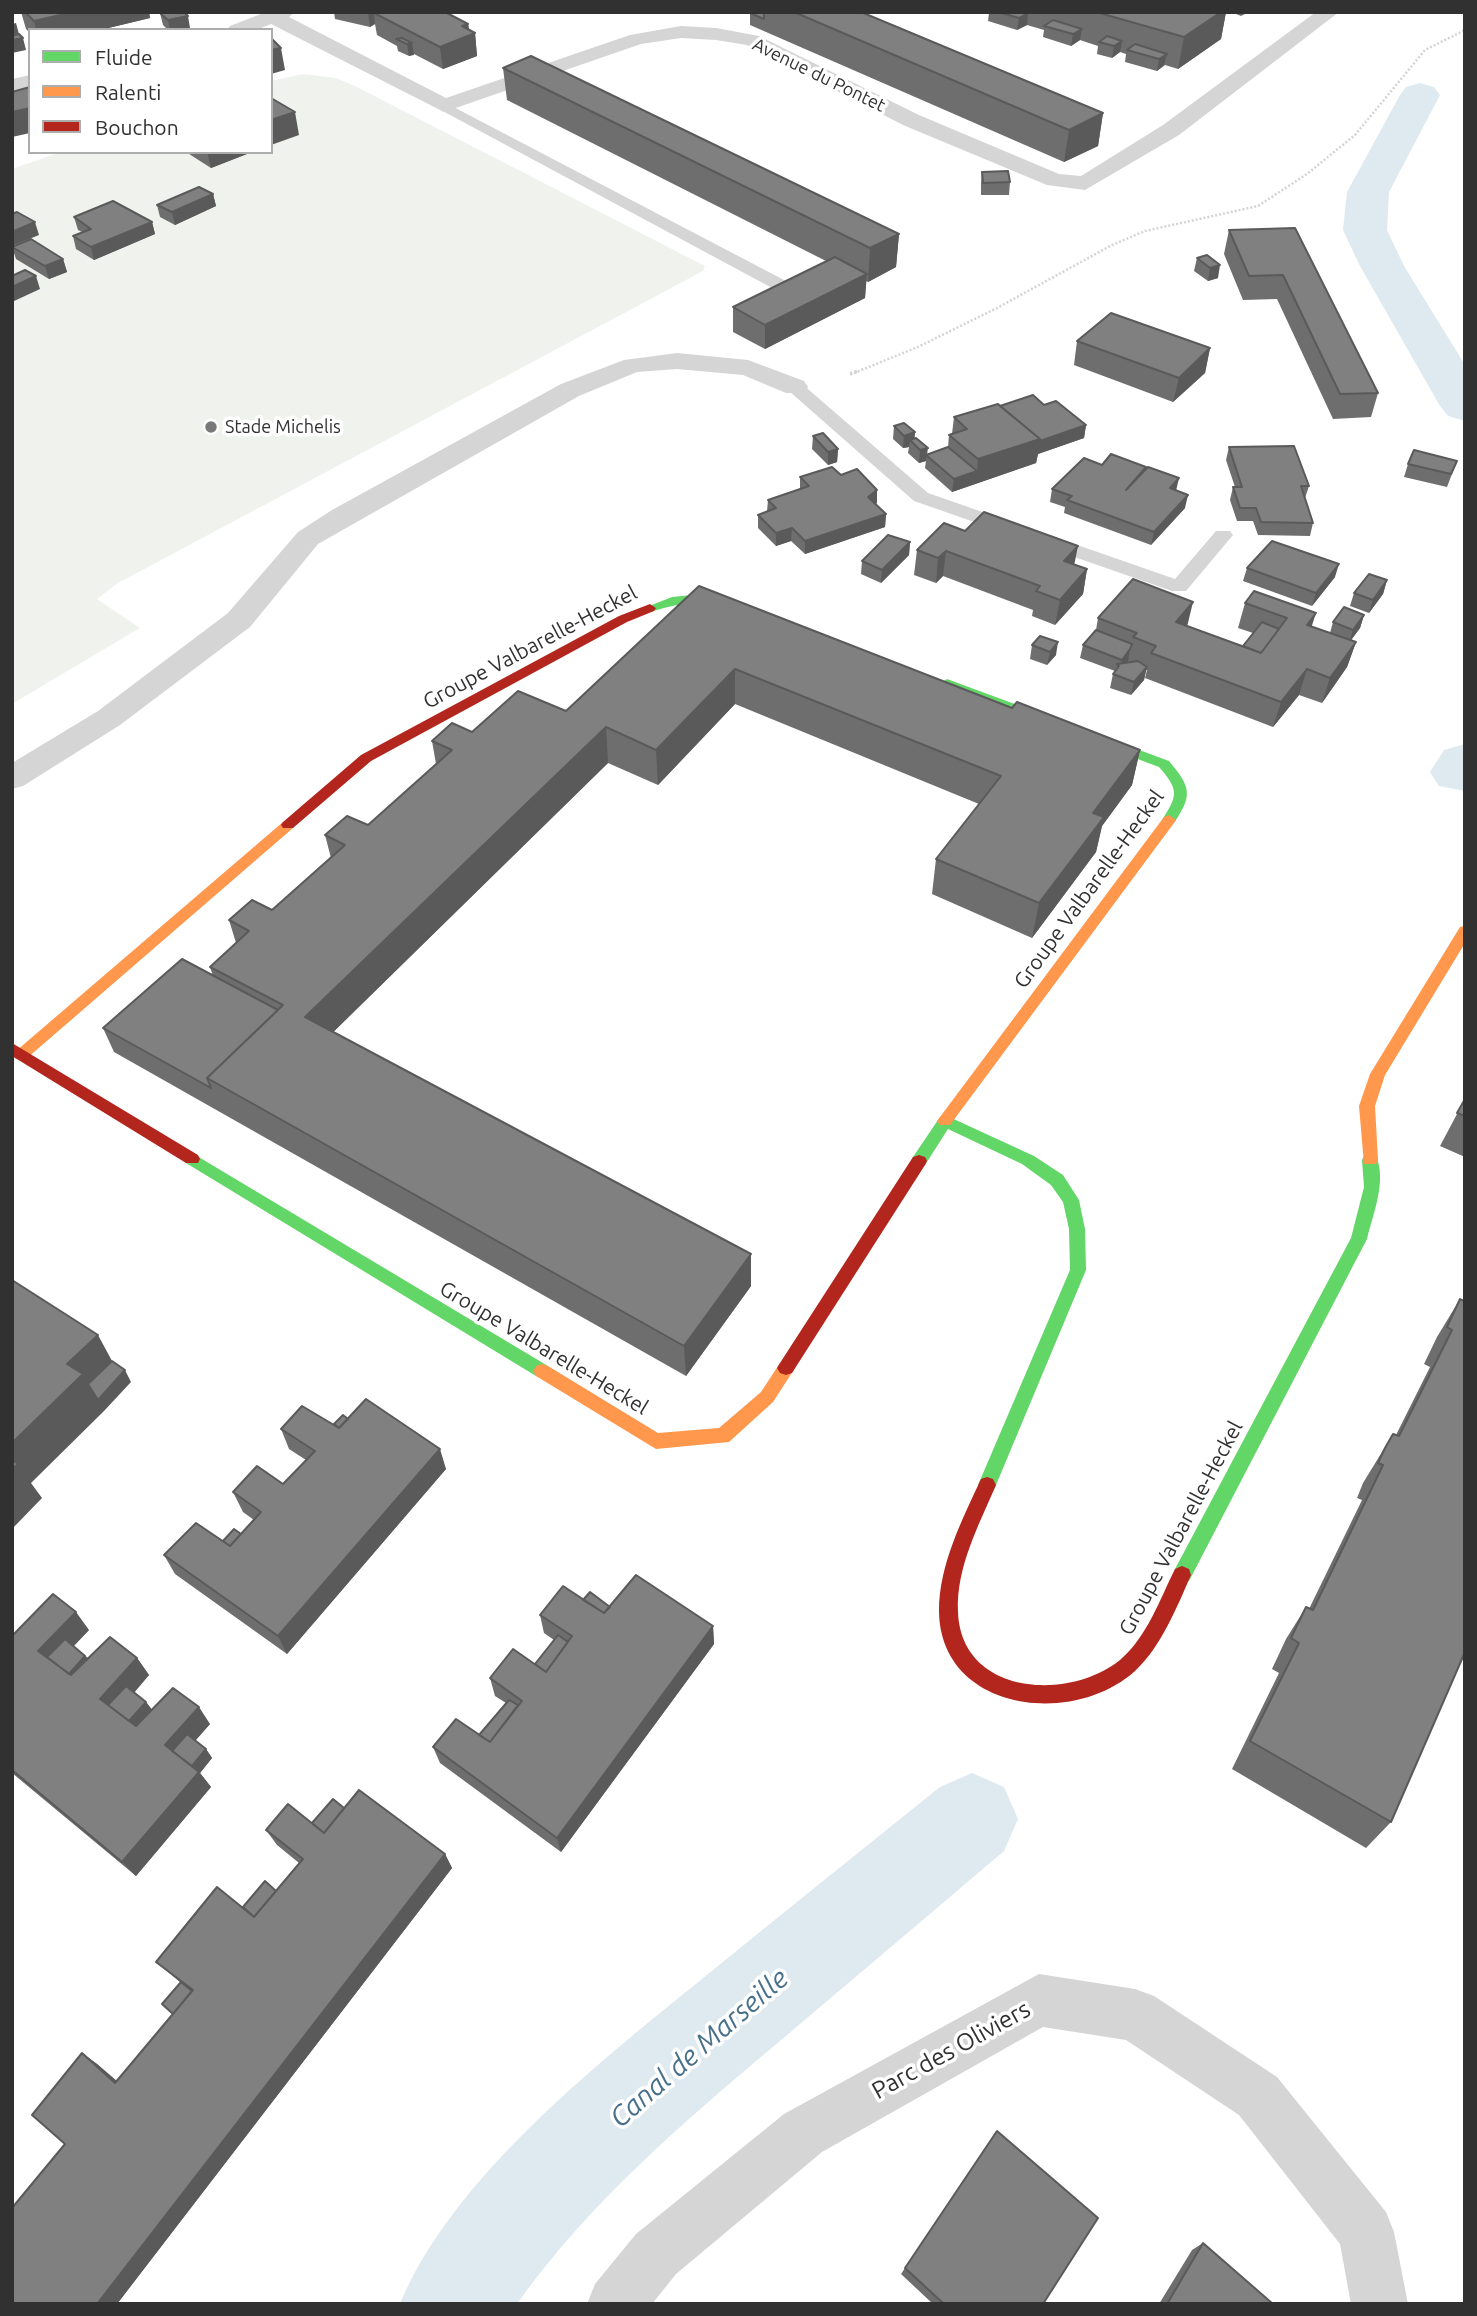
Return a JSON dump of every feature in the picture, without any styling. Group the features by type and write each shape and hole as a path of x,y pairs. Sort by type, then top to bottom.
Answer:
{"street":[{"name":"Avenue du Pontet","path":"444,106 637,39 681,32 716,34 752,40 911,120 1043,175 1085,183 1171,130 1329,12"},
{"path":"243,28 280,15 444,106"},
{"path":"12,778 108,718 239,620 308,538 342,516 570,390 633,365 677,361 748,368 794,387"},
{"name":"Groupe Valbarelle-Heckel","path":"749,610 710,596 666,601 623,619 366,758 17,1052 656,1441 723,1436 767,1397 945,1121 1182,803 1181,783 1164,764 930,677"},
{"name":"Groupe Valbarelle-Heckel","path":"945,1121 1041,1168 1066,1191 1077,1226 1079,1270 952,1569 948,1613 957,1648 977,1674 1011,1693 1047,1695 1093,1688 1126,1668 1148,1640 1359,1239 1372,1187 1367,1106 1378,1074 1465,931"},
{"name":"Parc des Oliviers","path":"615,2304 656,2254 803,2133 1039,2000 1135,2015 1258,2096 1366,2232 1380,2304"}],"lane":[{"path":"444,106 780,285"},
{"path":"794,387 921,497 1179,587 1223,535"}],"path":[{"path":"794,387 854,373 918,347 997,308 1112,245 1145,232 1258,206 1307,174 1355,135 1425,50 1465,30"}],"shaded area":[{"name":"Stade Michelis","path":"303,74 336,78 357,87 705,266 703,271 118,583 97,599 140,628 12,704 12,169 55,154 273,154 273,81"}],"building":[{"path":"25,12 73,12 34,21"},
{"path":"184,12 188,16 168,20 160,13"},
{"path":"445,12 468,24 462,26 475,33 440,47 374,13"},
{"path":"764,12 764,19 750,13"},
{"path":"794,12 861,12 1103,113 1069,130"},
{"path":"998,12 1025,12 1028,13 1019,18"},
{"path":"1096,12 1221,12 1184,37"},
{"path":"1053,20 1082,29 1073,34 1044,26"},
{"path":"19,34 23,38 12,40 12,36"},
{"path":"1107,36 1122,41 1114,46 1099,42"},
{"path":"402,38 412,43 407,44 396,39"},
{"path":"273,40 281,48 273,50"},
{"path":"1135,44 1167,54 1159,59 1127,50"},
{"path":"531,56 899,234 870,248 503,68"},
{"path":"28,88 28,108 12,112 12,92"},
{"path":"273,99 295,112 273,119"},
{"path":"1008,171 1010,182 983,183 982,172"},
{"path":"199,187 213,194 172,212 157,205"},
{"path":"113,201 152,222 91,247 73,236 91,229 74,217"},
{"path":"17,212 35,222 12,232 12,214"},
{"path":"1295,228 1378,393 1340,394 1283,275 1249,276 1229,230"},
{"path":"31,239 63,259 45,266 12,247"},
{"path":"1207,255 1220,265 1210,268 1197,258"},
{"path":"835,257 867,274 765,325 733,307"},
{"path":"25,270 36,276 12,287 12,276"},
{"path":"1111,313 1210,348 1179,378 1077,341"},
{"path":"1033,395 1044,405 1056,401 1086,425 1040,441 1000,406"},
{"path":"998,404 1040,439 978,459 949,435 967,429 954,417"},
{"path":"904,423 915,432 904,436 894,426"},
{"path":"823,433 838,449 828,452 813,436"},
{"path":"916,438 928,448 920,450 910,440"},
{"path":"1294,446 1309,486 1301,486 1313,523 1261,522 1256,508 1240,508 1233,487 1242,487 1229,447"},
{"path":"948,447 977,471 954,479 926,455"},
{"path":"1414,450 1457,461 1451,474 1408,464"},
{"path":"1111,454 1146,467 1126,490 1148,467 1179,478 1170,488 1188,495 1154,532 1067,500 1072,496 1052,489 1084,458 1102,465"},
{"path":"832,467 841,475 857,469 877,490 868,497 886,514 805,541 792,528 776,533 758,515 776,508 768,500 809,486 800,477"},
{"path":"984,512 1078,546 1064,561 1087,569 1060,600 1036,591 1040,586 946,551 938,558 917,550 944,523 965,531"},
{"path":"888,535 910,542 882,570 862,561"},
{"path":"1272,541 1339,564 1316,593 1247,568"},
{"path":"1369,574 1387,580 1373,600 1354,593"},
{"path":"1133,579 1193,602 1176,622 1261,653 1287,618 1245,603 1254,591 1316,613 1307,625 1356,642 1330,678 1307,669 1281,702 1151,653 1156,646 1133,637 1137,633 1098,618"},
{"path":"699,586 1012,708 1017,702 1140,750 1093,813 1104,817 1039,903 936,859 1001,776 735,669 656,750 606,727 305,1017 751,1254 684,1346 207,1078 283,1005 210,967 249,931 229,920 252,900 272,910 345,845 325,835 347,816 368,825 452,750 432,741 452,723 472,732 518,691 566,711"},
{"path":"1344,607 1364,615 1353,630 1333,622"},
{"path":"1262,622 1279,629 1261,653 1243,646"},
{"path":"1096,630 1132,644 1122,660 1083,645"},
{"path":"1040,636 1058,642 1050,652 1032,645"},
{"path":"1138,661 1147,667 1134,682 1113,674 1119,666 1117,664"},
{"path":"182,959 278,1010 207,1078 211,1088 103,1028"},
{"path":"1465,1099 1465,1116 1457,1113"},
{"path":"12,1280 98,1335 67,1364 83,1374 12,1443"},
{"path":"1460,1299 1465,1302 1465,1652 1391,1822 1250,1741 1299,1643 1291,1638 1306,1607 1313,1610 1383,1465 1378,1463 1385,1448 1393,1434 1399,1436 1452,1330 1447,1327"},
{"path":"112,1361 125,1370 98,1400 88,1384"},
{"path":"366,1399 440,1449 278,1636 164,1555 196,1523 230,1546 261,1512 233,1492 257,1466 283,1484 315,1451 281,1429 302,1406 339,1428"},
{"path":"343,1415 348,1419 339,1428 334,1424"},
{"path":"234,1529 241,1534 230,1546 223,1541"},
{"path":"636,1575 713,1626 557,1838 433,1747 456,1719 490,1742 522,1701 490,1678 513,1649 546,1672 572,1636 540,1615 563,1586 604,1613"},
{"path":"590,1592 610,1607 604,1613 583,1600"},
{"path":"53,1594 76,1612 38,1651 71,1675 110,1637 137,1658 100,1699 136,1726 173,1688 199,1707 165,1745 199,1772 122,1862 12,1770 12,1636"},
{"path":"558,1635 568,1642 546,1672 535,1664"},
{"path":"65,1639 85,1656 69,1674 47,1657"},
{"path":"126,1686 146,1702 129,1721 108,1705"},
{"path":"509,1700 518,1705 490,1742 479,1735"},
{"path":"187,1734 206,1749 192,1766 172,1751"},
{"path":"359,1790 445,1854 97,2304 12,2304 12,2208 65,2144 32,2115 82,2053 115,2083 193,1990 156,1962 217,1887 254,1917 303,1859 266,1830 288,1804 324,1833"},
{"path":"333,1799 344,1808 324,1833 312,1823"},
{"path":"265,1881 276,1891 254,1917 243,1907"},
{"path":"181,1982 192,1991 173,2014 162,2004"},
{"path":"997,2131 1098,2218 1043,2304 944,2304 905,2268"},
{"path":"1203,2243 1273,2304 1167,2304"}],"waterway":[{"name":"Canal de Marseille","path":"1420,95 1368,192 1365,230 1382,266 1465,406"},
{"name":"Canal de Marseille","path":"1460,772 1465,764"},
{"name":"Canal de Marseille","path":"453,2304 512,2222 590,2142 666,2072 972,1819"}],"traffic: fast":[{"path":"650,608 683,598 714,599 736,605"},
{"path":"947,683 1164,764 1182,791 1179,804 1169,820"},
{"path":"919,1161 945,1121 1028,1160 1057,1180 1071,1200 1077,1229 1078,1270 987,1485"},
{"path":"192,1159 542,1371"},
{"path":"1182,1575 1359,1239 1372,1187 1370,1160"}],"traffic: slow":[{"path":"945,1121 1169,820"},
{"path":"21,1055 288,825"},
{"path":"1370,1160 1367,1106 1378,1074 1465,931"},
{"path":"542,1371 656,1441 723,1436 767,1397 786,1368"}],"traffic: jam":[{"path":"288,825 366,758 623,619 650,608"},
{"path":"12,1049 192,1159"},
{"path":"786,1368 919,1161"},
{"path":"987,1485 958,1556 949,1593 949,1612 951,1632 961,1657 979,1675 1002,1688 1028,1694 1056,1695 1083,1690 1108,1680 1128,1665 1145,1645 1182,1575"}],"place":[{"name":"Stade Michelis","path":"211,427"}]}
